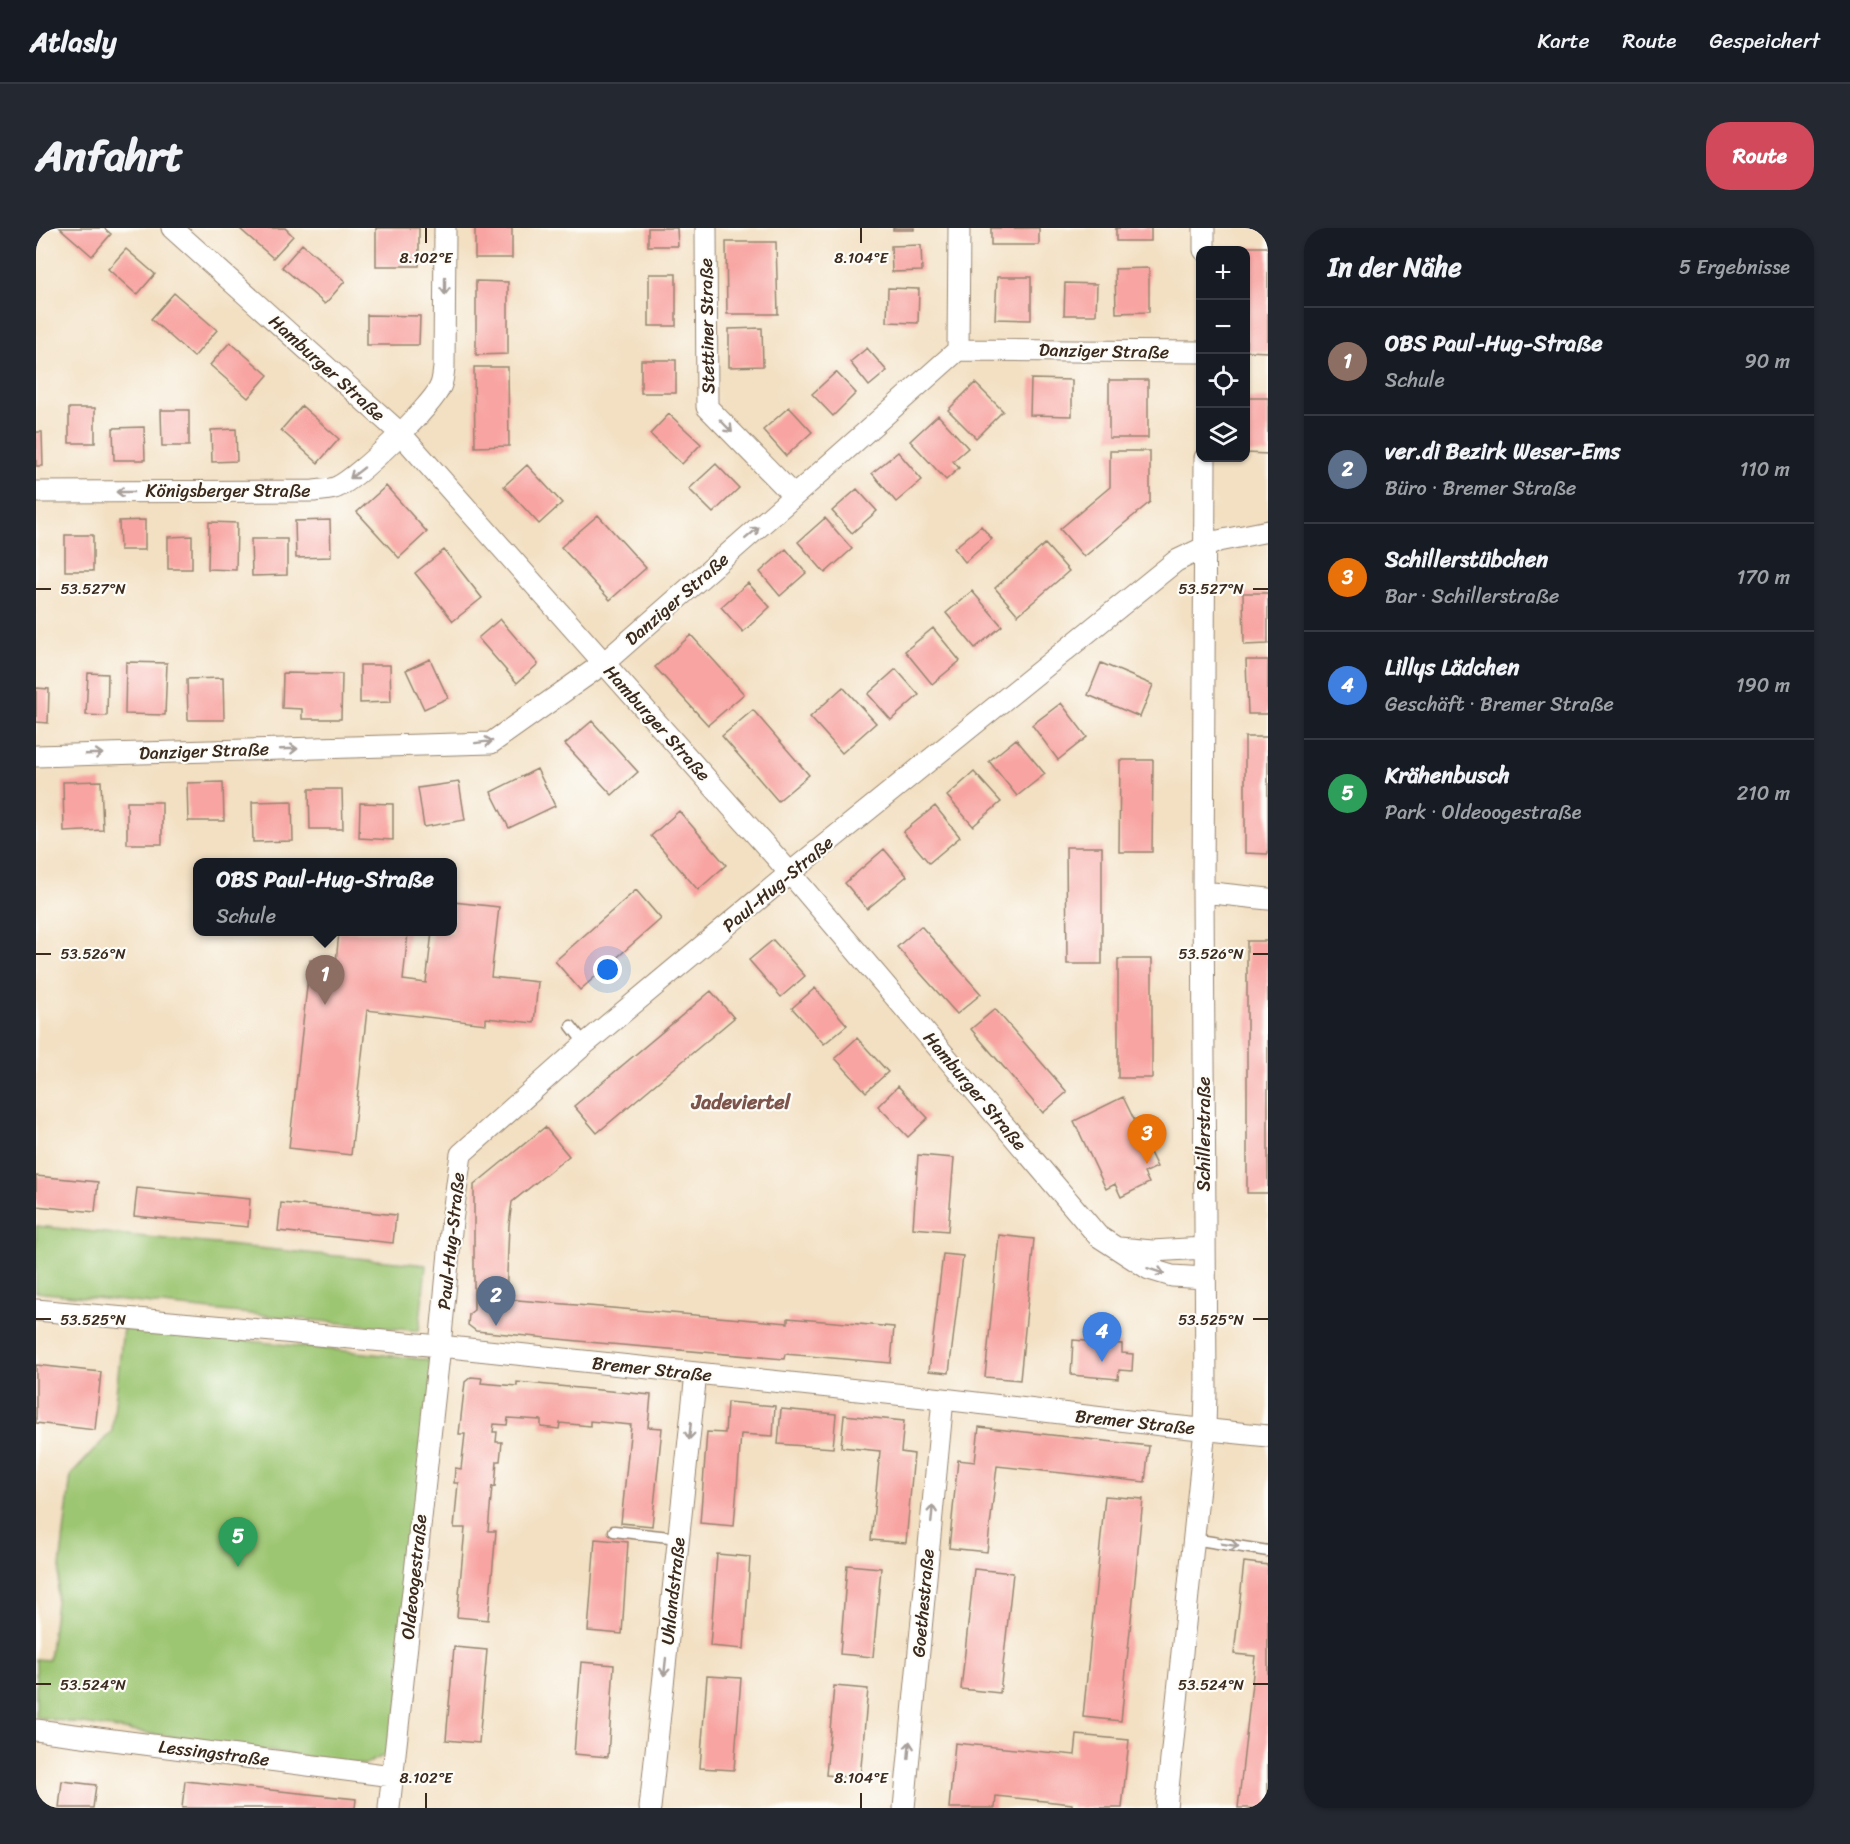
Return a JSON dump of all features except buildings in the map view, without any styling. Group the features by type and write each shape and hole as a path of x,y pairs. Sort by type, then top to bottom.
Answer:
{"street":[{"name":"Hamburger Straße","path":"171,228 400,433 790,873 1098,1236 1149,1269 1172,1276 1205,1278"},
{"name":"Königsberger Straße","path":"36,492 314,491 337,487 360,471 400,433 430,403 440,387 444,368 445,228"},
{"name":"Stettiner Straße","path":"706,228 707,407 795,496"},
{"path":"958,350 959,228"},
{"path":"1204,228 1204,246"},
{"name":"Danziger Straße","path":"36,756 491,743 604,663 958,350 1196,352"},
{"name":"Schillerstraße","path":"1166,1808 1205,1429 1203,892 1205,462"},
{"name":"Paul-Hug-Straße","path":"440,1346 461,1154 585,1044 790,873 1176,561 1218,541 1268,531"},
{"path":"1203,892 1268,899"},
{"path":"1113,1247 1152,1251 1205,1248"},
{"name":"Bremer Straße","path":"36,1310 440,1346 1268,1436"},
{"name":"Oldeoogestraße","path":"389,1808 440,1346"},
{"name":"Uhlandstraße","path":"651,1808 696,1373"},
{"name":"Goethestraße","path":"904,1808 943,1399"},
{"name":"Lessingstraße","path":"36,1730 392,1776"}],"lane":[{"path":"571,1026 585,1044"},
{"path":"614,1531 679,1538"},
{"path":"1193,1539 1268,1551"}],"green space":[{"path":"36,1226 426,1265 419,1331 36,1292"},
{"path":"123,1328 440,1361 394,1751 364,1765 36,1717 36,1659 49,1660 71,1475 112,1431"}],"place":[{"name":"OBS Paul-Hug-Straße","path":"325,1005"},
{"name":"Schillerstübchen","path":"1147,1164"},
{"name":"ver.di Bezirk Weser-Ems","path":"496,1326"},
{"name":"Lillys Lädchen","path":"1102,1362"},
{"name":"Krähenbusch","path":"238,1567"}],"district":[{"name":"Jadeviertel","path":"741,1102"}]}
